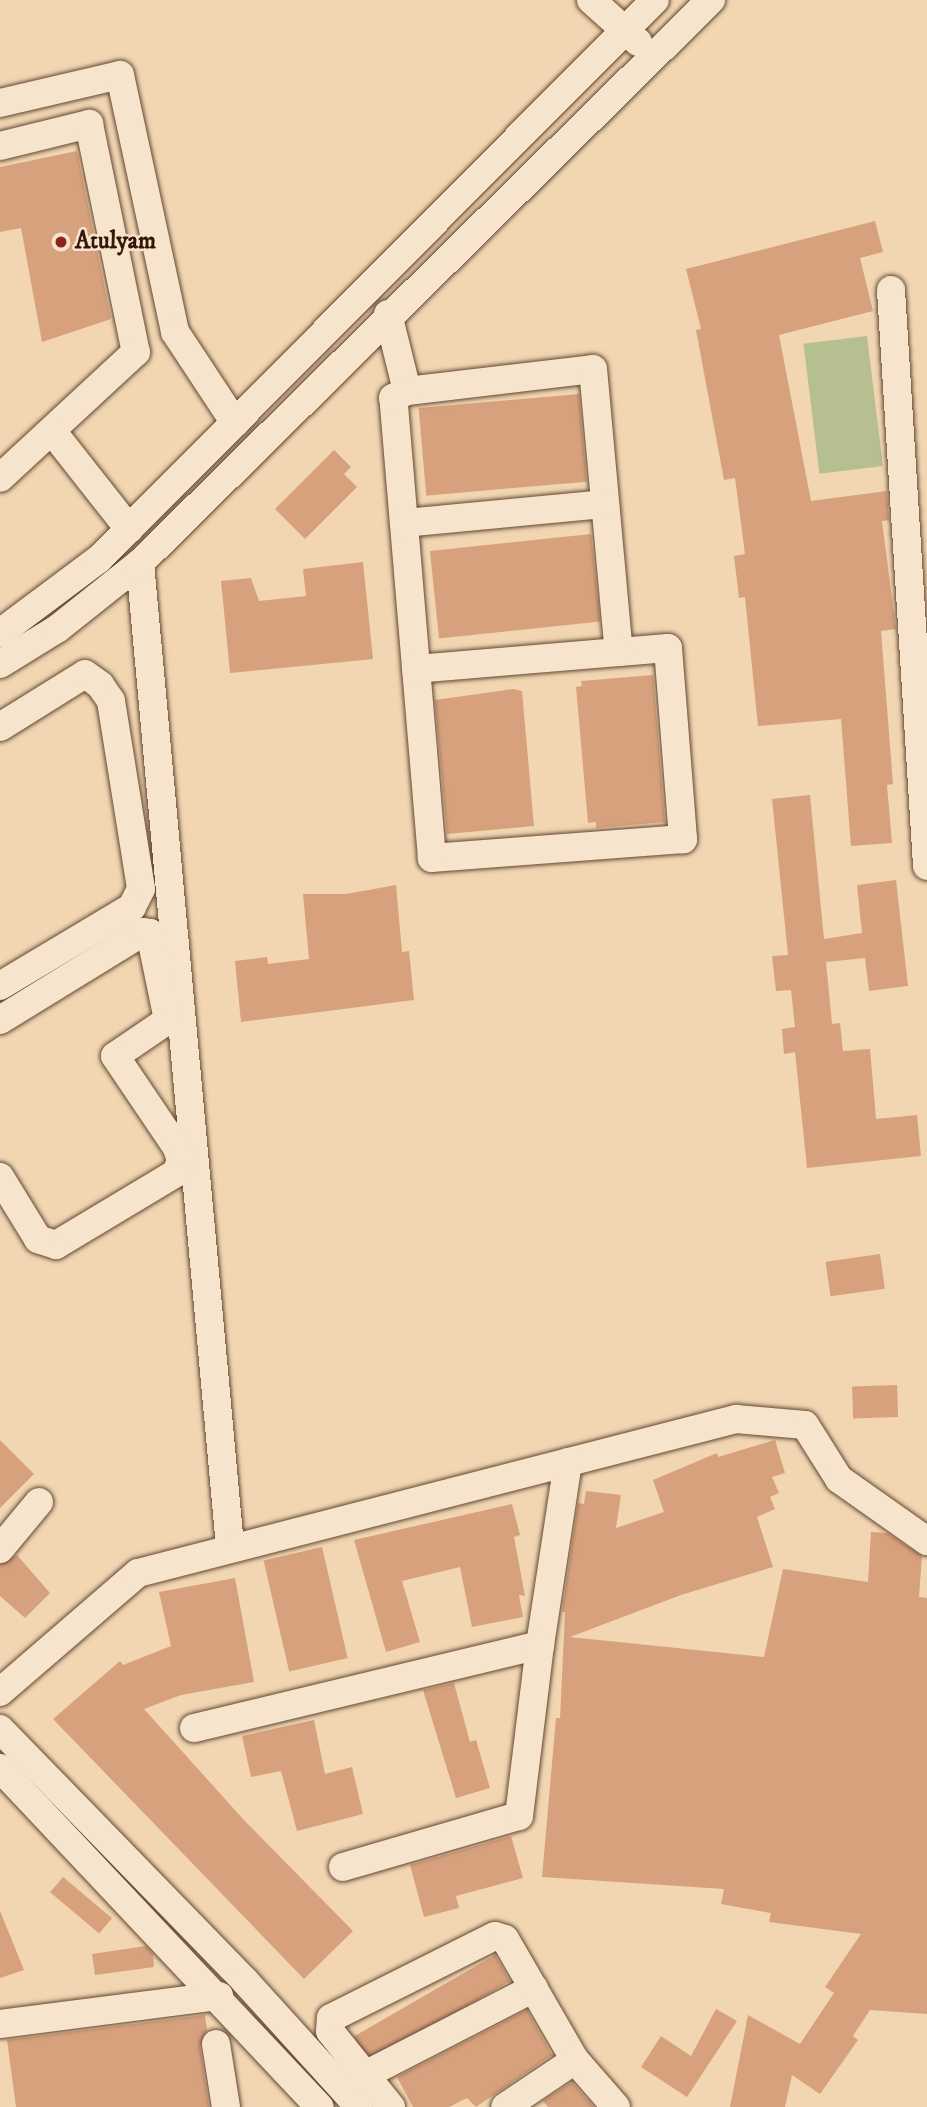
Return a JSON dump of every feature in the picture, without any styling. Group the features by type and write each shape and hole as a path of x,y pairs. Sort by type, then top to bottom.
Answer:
{"street":[{"path":"591,0 654,56"},
{"path":"0,633 63,588 129,529 655,0"},
{"path":"0,664 57,629 140,563 388,314 711,0"},
{"path":"0,103 120,75 175,332 235,423"},
{"path":"0,146 89,124 136,352 0,478"},
{"path":"891,290 921,672 927,866"},
{"path":"388,314 407,391"},
{"path":"416,669 668,648 684,839 432,858 393,398 407,391 593,369 619,652"},
{"path":"52,432 129,529"},
{"path":"404,523 606,505"},
{"path":"140,563 162,778 175,1016"},
{"path":"0,727 85,674 100,685 111,701 139,898 132,907 0,986"},
{"path":"125,790 162,778"},
{"path":"0,1020 143,932 150,933 175,1016 190,1092 230,1547"},
{"path":"0,1177 37,1239 56,1245 176,1173 181,1161 177,1148 115,1056 175,1016"},
{"path":"155,1115 190,1092"},
{"path":"0,1692 138,1573 230,1547 736,1419 805,1425 839,1479 927,1541"},
{"path":"343,1867 519,1816 540,1645 568,1462"},
{"path":"0,1549 39,1502"},
{"path":"194,1728 540,1645"},
{"path":"0,1729 244,1980 359,2107"},
{"path":"0,1768 219,1996 320,2107"},
{"path":"391,2107 330,2031 335,2013 495,1936 505,1939 575,2060 616,2107"},
{"path":"365,2075 534,1988"},
{"path":"0,2024 219,1996"},
{"path":"216,2044 226,2107"},
{"path":"512,2105 575,2060"}],"green space":[{"path":"867,336 883,466 819,474 803,344"}],"building":[{"name":"Atulyam","path":"77,151 111,319 42,342 21,228 0,232 0,167"},
{"path":"875,221 883,252 860,258 873,311 779,335 811,501 887,491 889,520 882,521 896,629 881,631 893,784 887,785 892,843 851,846 841,719 758,726 745,597 739,598 734,556 745,554 735,478 724,480 696,330 701,329 686,269"},
{"path":"579,394 587,482 426,496 419,408"},
{"path":"334,450 351,467 344,474 357,487 305,539 275,509"},
{"path":"591,534 600,622 439,638 430,551"},
{"path":"363,562 373,659 230,673 221,581 251,578 259,601 306,596 303,569"},
{"path":"653,675 665,822 596,828 596,822 588,823 576,687 582,686 581,681"},
{"path":"513,689 522,691 534,826 447,834 435,700"},
{"path":"810,795 824,939 862,933 857,885 896,880 908,986 869,991 865,958 826,962 832,1024 840,1023 843,1051 870,1049 876,1119 917,1115 921,1156 807,1168 795,1052 784,1054 782,1029 795,1027 791,990 776,991 772,956 788,955 772,799"},
{"path":"396,885 402,952 409,951 414,1000 241,1022 235,961 267,957 268,964 309,959 303,894 346,894"},
{"path":"880,1254 885,1289 830,1296 826,1262"},
{"path":"897,1385 898,1417 853,1419 852,1387"},
{"path":"0,1440 34,1474 0,1508"},
{"path":"775,1440 785,1473 772,1477 779,1493 770,1497 775,1509 757,1517 773,1567 681,1595 570,1637 764,1657 783,1569 868,1582 871,1532 887,1533 922,1556 919,1597 927,1598 927,2014 870,2010 853,2036 858,2040 820,2094 792,2075 785,2107 730,2107 748,2015 800,2044 834,1993 825,1987 861,1934 769,1922 771,1913 721,1904 724,1889 542,1877 556,1718 560,1718 565,1612 562,1612 578,1503 584,1504 586,1491 621,1495 616,1528 664,1512 653,1480 717,1453 718,1457"},
{"path":"512,1504 520,1535 514,1537 525,1596 519,1595 523,1617 472,1627 460,1567 402,1581 420,1642 386,1652 354,1540"},
{"path":"322,1547 348,1658 289,1672 264,1560"},
{"path":"17,1555 50,1593 25,1618 0,1596 0,1565"},
{"path":"235,1578 254,1682 181,1695 144,1709 243,1819 353,1931 304,1979 53,1719 120,1661 123,1665 171,1646 159,1592"},
{"path":"454,1683 470,1742 476,1740 490,1788 456,1798 423,1690"},
{"path":"314,1720 325,1774 352,1767 363,1814 297,1831 281,1771 251,1777 242,1736"},
{"path":"511,1836 523,1878 456,1896 459,1908 424,1917 410,1865"},
{"path":"63,1877 112,1918 99,1933 50,1892"},
{"path":"0,1911 24,1970 0,1978"},
{"path":"146,1946 153,1954 154,1967 95,1975 92,1954"},
{"path":"495,1955 510,1981 369,2062 354,2036"},
{"path":"716,2009 737,2021 687,2097 641,2067 661,2036 691,2056"},
{"path":"527,2010 552,2055 476,2107 467,2098 449,2107 413,2107 397,2077"},
{"path":"205,2015 207,2030 200,2047 209,2107 16,2107 7,2040"},
{"path":"572,2082 594,2107 548,2107 543,2101"}],"place":[{"name":"Atulyam","path":"61,242"}]}
